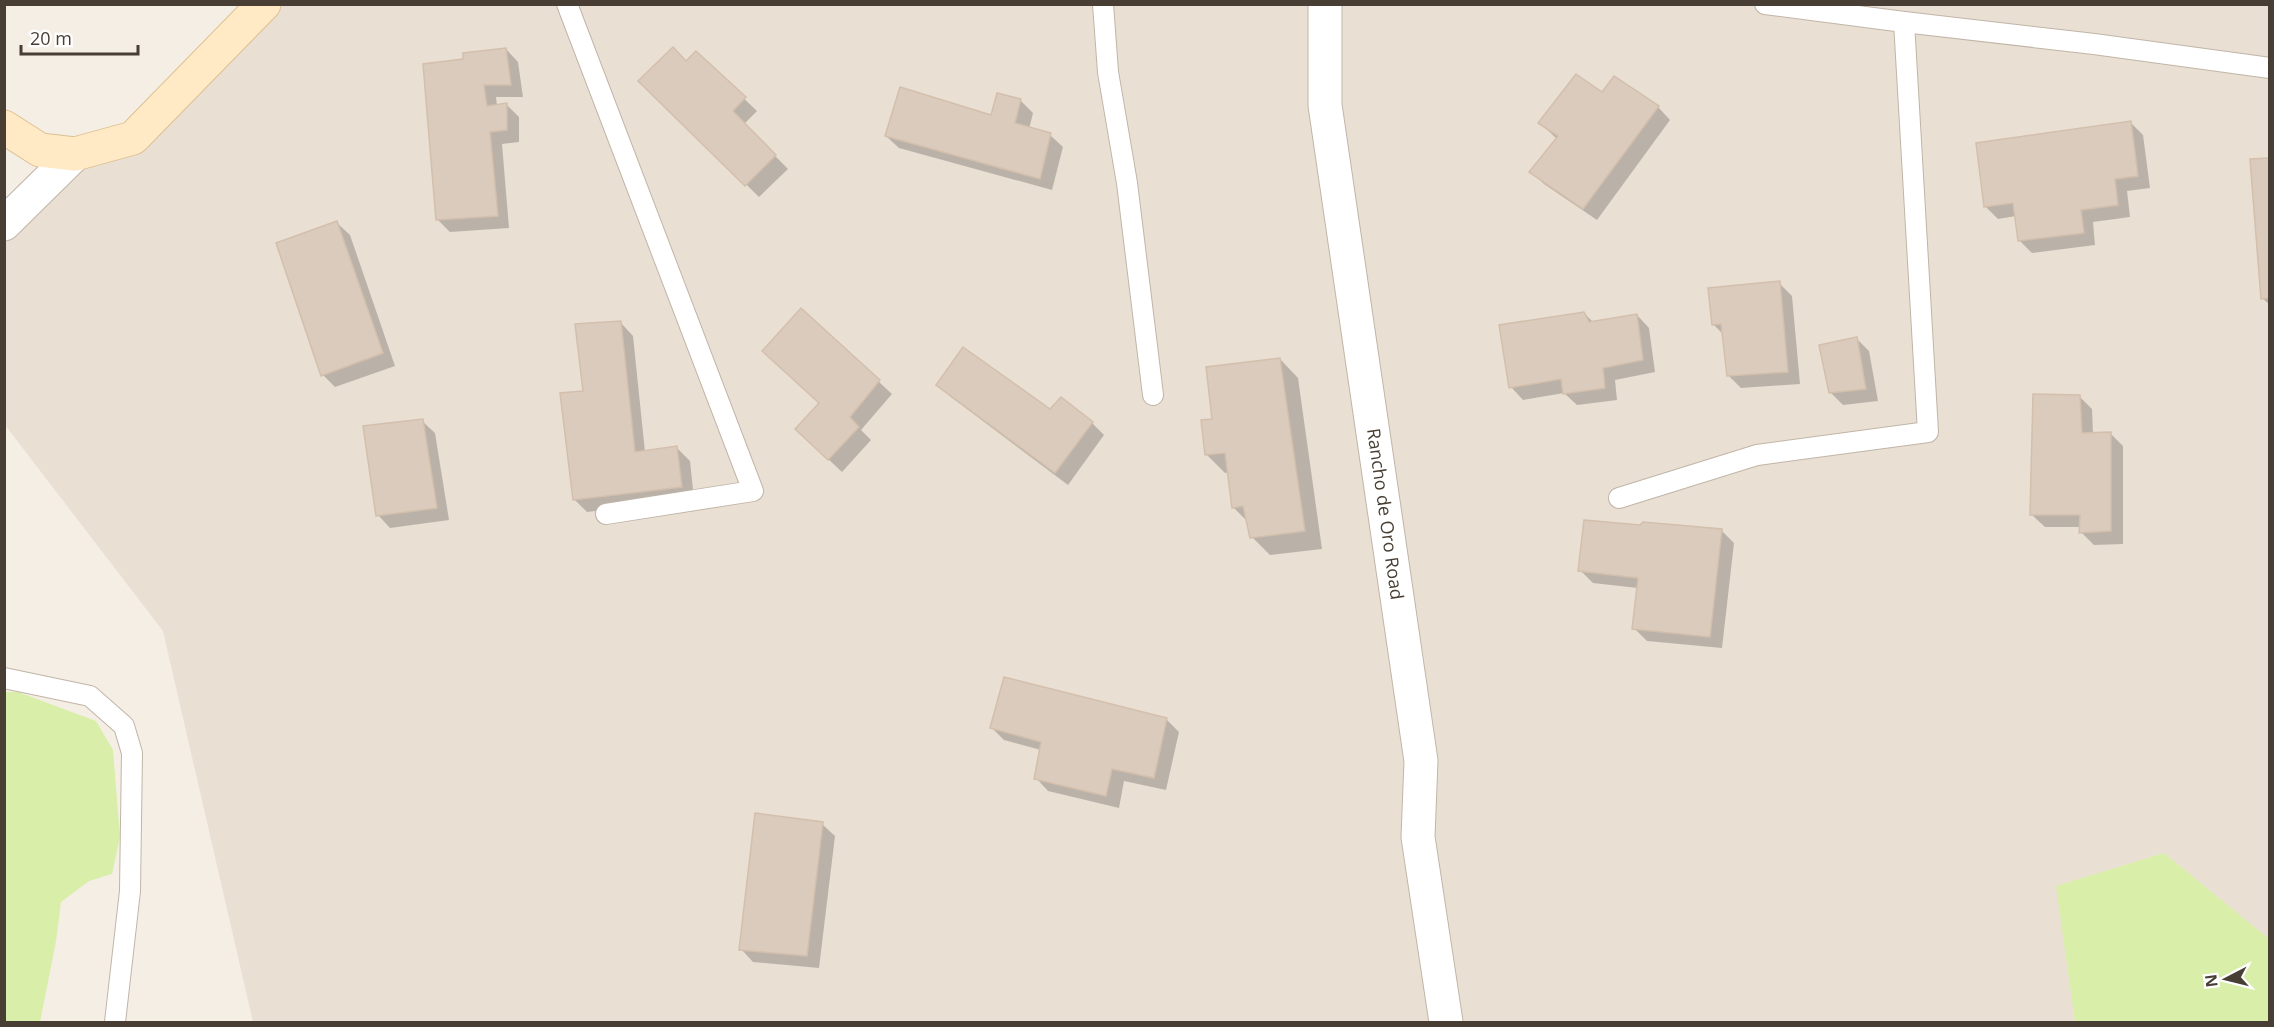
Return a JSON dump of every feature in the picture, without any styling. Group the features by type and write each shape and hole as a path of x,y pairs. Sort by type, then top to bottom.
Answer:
{"street":[{"path":"4,127 40,150 75,154 133,138 264,4"},
{"name":"Rancho de Oro Road","path":"1325,4 1325,105 1421,761 1418,837 1446,1023"},
{"path":"4,224 75,154"}],"lane":[{"path":"567,4 753,491 606,514"},
{"path":"1102,4 1108,72 1127,183 1153,394"},
{"path":"1765,4 2270,68"},
{"path":"1619,498 1757,455 1928,432 1904,22"},
{"path":"4,678 90,696 124,726 132,753 130,891 115,1023"}],"shaded area":[{"path":"264,5 2269,5 2269,939 2164,853 2057,886 2075,1022 253,1022 163,631 5,425 5,224 75,154 133,138"}],"green space":[{"path":"5,692 18,692 96,721 113,750 120,837 112,874 89,881 61,902 40,1022 5,1022"},
{"path":"2164,853 2269,939 2269,1022 2075,1022 2056,886"}],"building":[{"path":"673,47 686,61 696,51 746,97 733,111 776,155 745,186 638,81"},
{"path":"506,48 511,85 484,85 487,106 507,103 507,130 490,132 498,216 436,220 423,64 463,59 463,53"},
{"path":"1576,74 1602,92 1614,76 1659,106 1583,209 1529,172 1558,136 1538,123"},
{"path":"900,87 991,115 997,93 1021,99 1015,123 1051,133 1040,179 885,136"},
{"path":"2131,121 2138,176 2115,179 2118,205 2081,210 2084,233 2018,241 2013,203 1984,207 1976,143"},
{"path":"2270,158 2270,298 2261,299 2250,159"},
{"path":"337,221 383,353 321,376 276,243"},
{"path":"1780,281 1788,372 1727,376 1721,324 1712,325 1708,288"},
{"path":"801,308 880,380 850,417 859,427 828,460 795,429 819,403 762,351"},
{"path":"1584,312 1589,322 1637,314 1643,360 1603,368 1605,388 1563,394 1561,379 1509,388 1499,325"},
{"path":"621,321 635,452 677,446 682,487 573,500 560,393 583,391 575,324"},
{"path":"1857,337 1866,389 1829,393 1819,345"},
{"path":"963,347 1050,409 1061,397 1093,422 1055,473 936,385"},
{"path":"1280,358 1305,531 1250,538 1243,506 1232,508 1225,453 1205,455 1201,420 1212,419 1206,367"},
{"path":"2033,394 2080,395 2082,433 2111,432 2111,531 2079,533 2080,515 2030,515"},
{"path":"423,419 437,508 376,516 363,426"},
{"path":"1584,520 1640,525 1643,522 1722,529 1710,637 1632,629 1638,578 1578,571"},
{"path":"1004,677 1167,718 1154,778 1112,769 1106,796 1034,779 1041,742 990,728"},
{"path":"755,813 823,822 807,956 739,950"}]}
